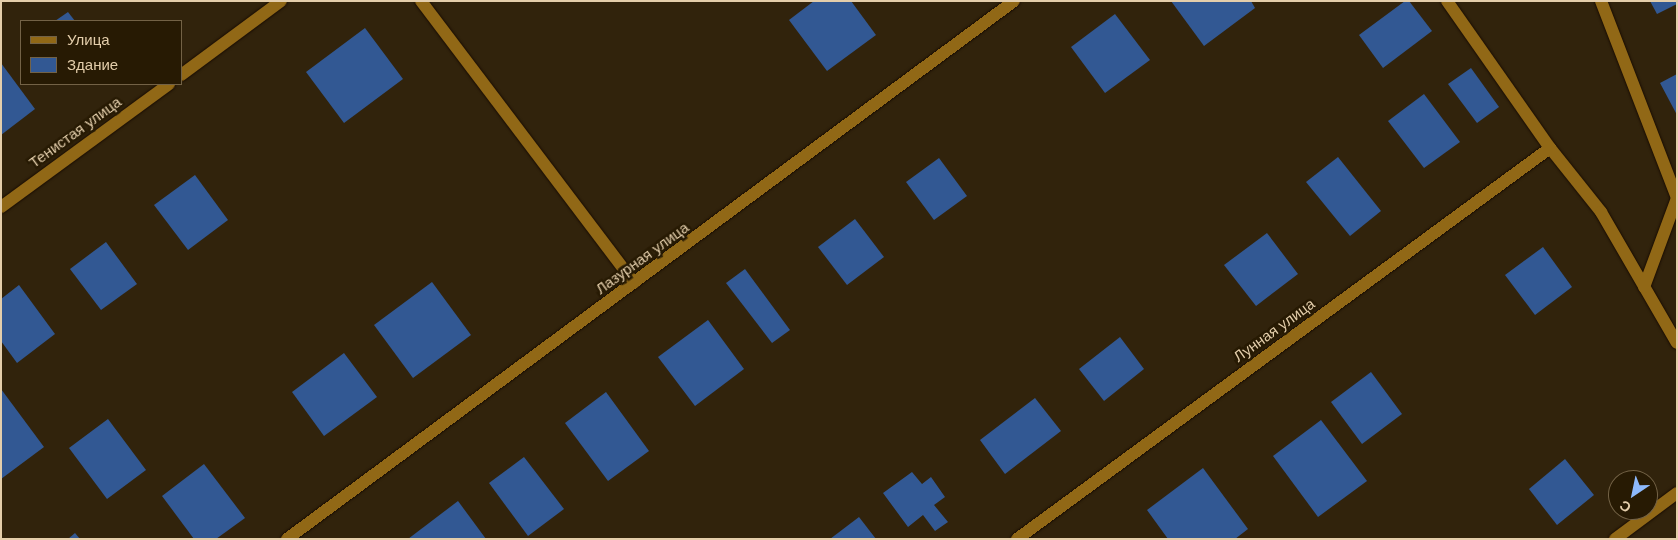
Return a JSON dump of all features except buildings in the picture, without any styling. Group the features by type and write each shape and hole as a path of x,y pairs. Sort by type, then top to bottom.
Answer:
{"street":[{"path":"182,74 281,1"},
{"path":"421,1 634,284"},
{"name":"Лазурная улица","path":"287,539 1014,1"},
{"path":"1447,1 1550,148 1585,188 1677,343"},
{"path":"1601,1 1677,198 1644,286"},
{"name":"Тенистая улица","path":"1,207 168,85"},
{"name":"Лунная улица","path":"1017,539 1550,148"},
{"path":"1615,539 1677,493"}]}
